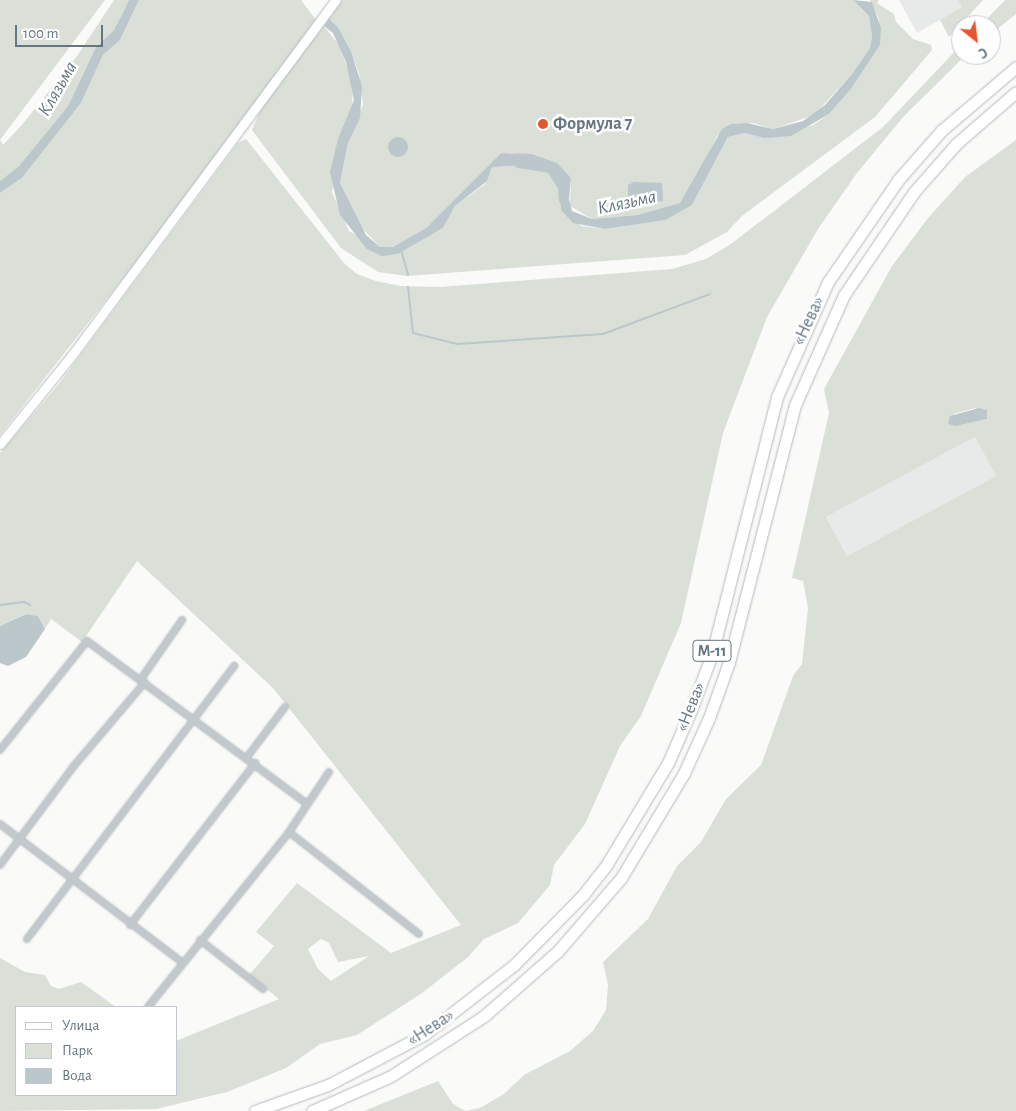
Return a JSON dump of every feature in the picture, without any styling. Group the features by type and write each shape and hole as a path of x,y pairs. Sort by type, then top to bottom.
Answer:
{"highway":[{"name":"«Нева»","path":"255,1111 328,1085 425,1034 514,965 583,895 607,864 668,762 691,710 712,654 777,397 828,282 898,180 942,130 1016,67"},
{"name":"«Нева»","path":"312,1111 391,1076 484,1016 558,951 621,878 684,773 709,718 729,662 795,405 844,295 914,192 956,144 1016,92"}],"street":[{"path":"0,444 72,356 336,0"},
{"path":"0,865 73,767 143,680 182,620"},
{"path":"0,750 87,641 247,757 307,804"},
{"path":"27,939 74,880 234,666"},
{"path":"247,757 284,707"},
{"path":"130,925 255,763"},
{"path":"149,1006 200,940 289,832 329,772"},
{"path":"0,824 21,838 130,925 182,963"},
{"path":"289,832 419,934"},
{"path":"200,940 263,989"}],"shaded area":[{"path":"899,0 958,0 963,7 917,33"},
{"path":"975,437 996,476 847,556 826,517"}],"green space":[{"path":"0,0 105,0 0,140"},
{"path":"114,0 129,0 114,30 96,47 68,106 19,166 0,181 0,140 3,145 21,126 77,56"},
{"path":"139,0 301,0 316,20 132,267 0,435 0,193 22,178 81,103 103,55 120,40"},
{"name":"Формула 7","path":"342,0 853,0 869,16 872,37 870,48 852,74 814,115 773,129 753,123 731,124 717,136 699,175 680,203 637,215 592,219 570,206 571,178 514,153 501,153 426,228 393,247 380,247 358,224 340,183 348,143 363,104 359,73 351,51 338,27 329,19"},
{"path":"870,0 879,0 877,3 894,14 896,22 913,39 931,45 932,50 875,117 742,216 727,232 685,255 407,276 378,272 341,248 252,130 263,104 324,26 339,45 353,84 352,112 332,192 349,231 393,255 398,254 443,228 455,206 485,184 492,167 501,165 535,164 552,171 562,182 560,198 581,226 605,229 666,220 692,205 728,137 746,133 764,138 813,125 829,114 851,89 880,45 879,19"},
{"path":"958,0 983,0 969,15 951,15 951,35 949,37 940,20 962,7"},
{"path":"1005,0 1016,0 1016,14 1001,26 1001,15 991,15"},
{"path":"951,56 951,65 956,65 904,116 857,173 818,229 767,317 723,433 681,623 641,716 620,746 585,824 554,865 550,885 518,923 484,939 468,957 422,993 357,1035 320,1044 286,1068 227,1092 156,1109 0,1111 0,958 25,972 45,975 51,986 59,989 81,982 115,1006 15,1006 15,1096 178,1096 178,1040 279,999 249,975 274,946 256,932 297,883 391,953 461,925 273,688 137,561 82,642 51,619 45,629 38,616 25,614 0,626 0,453 58,385 238,143 246,139 344,263 357,274 376,281 401,286 440,287 672,269 706,259 731,244 883,127","holes":["321,939 329,943 338,962 369,956 331,981 318,969 308,949"]},
{"path":"1016,140 1016,1111 466,1111 480,1108 504,1094 524,1075 570,1051 593,1031 606,1010 608,985 603,962 648,919 677,866 701,842 726,799 761,765 793,676 802,664 808,608 803,581 792,578 829,413 824,389 892,266 928,218 965,177","holes":["975,408 987,419 956,426 954,414","975,437 996,476 847,556 826,517"]},
{"path":"438,1081 453,1104 465,1111 364,1111"}],"water":[{"path":"129,0 139,0 120,40 103,55 81,103 22,178 0,193 0,181 19,166 68,106 96,47 114,30"},
{"path":"853,0 872,2 881,28 880,45 851,89 829,114 791,136 764,138 745,133 728,137 692,205 666,220 605,229 573,223 561,210 560,179 535,164 492,167 487,181 455,206 443,228 398,254 382,256 367,249 340,215 330,172 338,139 354,100 346,62 333,33 324,26 329,19 338,27 351,51 362,86 360,118 348,143 340,183 366,235 380,247 393,247 426,228 501,153 531,154 557,163 571,178 569,199 572,211 592,219 637,215 680,203 722,129 731,124 747,123 773,129 803,121 825,105 852,74 870,48 872,37 869,16"},
{"path":"398,137 405,140 408,147 405,154 398,157 391,154 388,147 391,140"},
{"path":"634,182 662,183 663,201 632,206 628,204 628,185"},
{"path":"979,408 987,410 987,419 956,426 948,424 950,416"},
{"path":"26,614 38,616 45,629 26,657 8,666 0,663 0,626"}],"waterway":[{"name":"Клязьма","path":"519,163 551,168 563,187 564,200"},
{"path":"401,250 408,275"},
{"path":"408,287 413,333 457,344 603,334 710,294"},
{"path":"0,605 24,602 30,605"}],"place":[{"name":"Формула 7","path":"543,124"}]}
